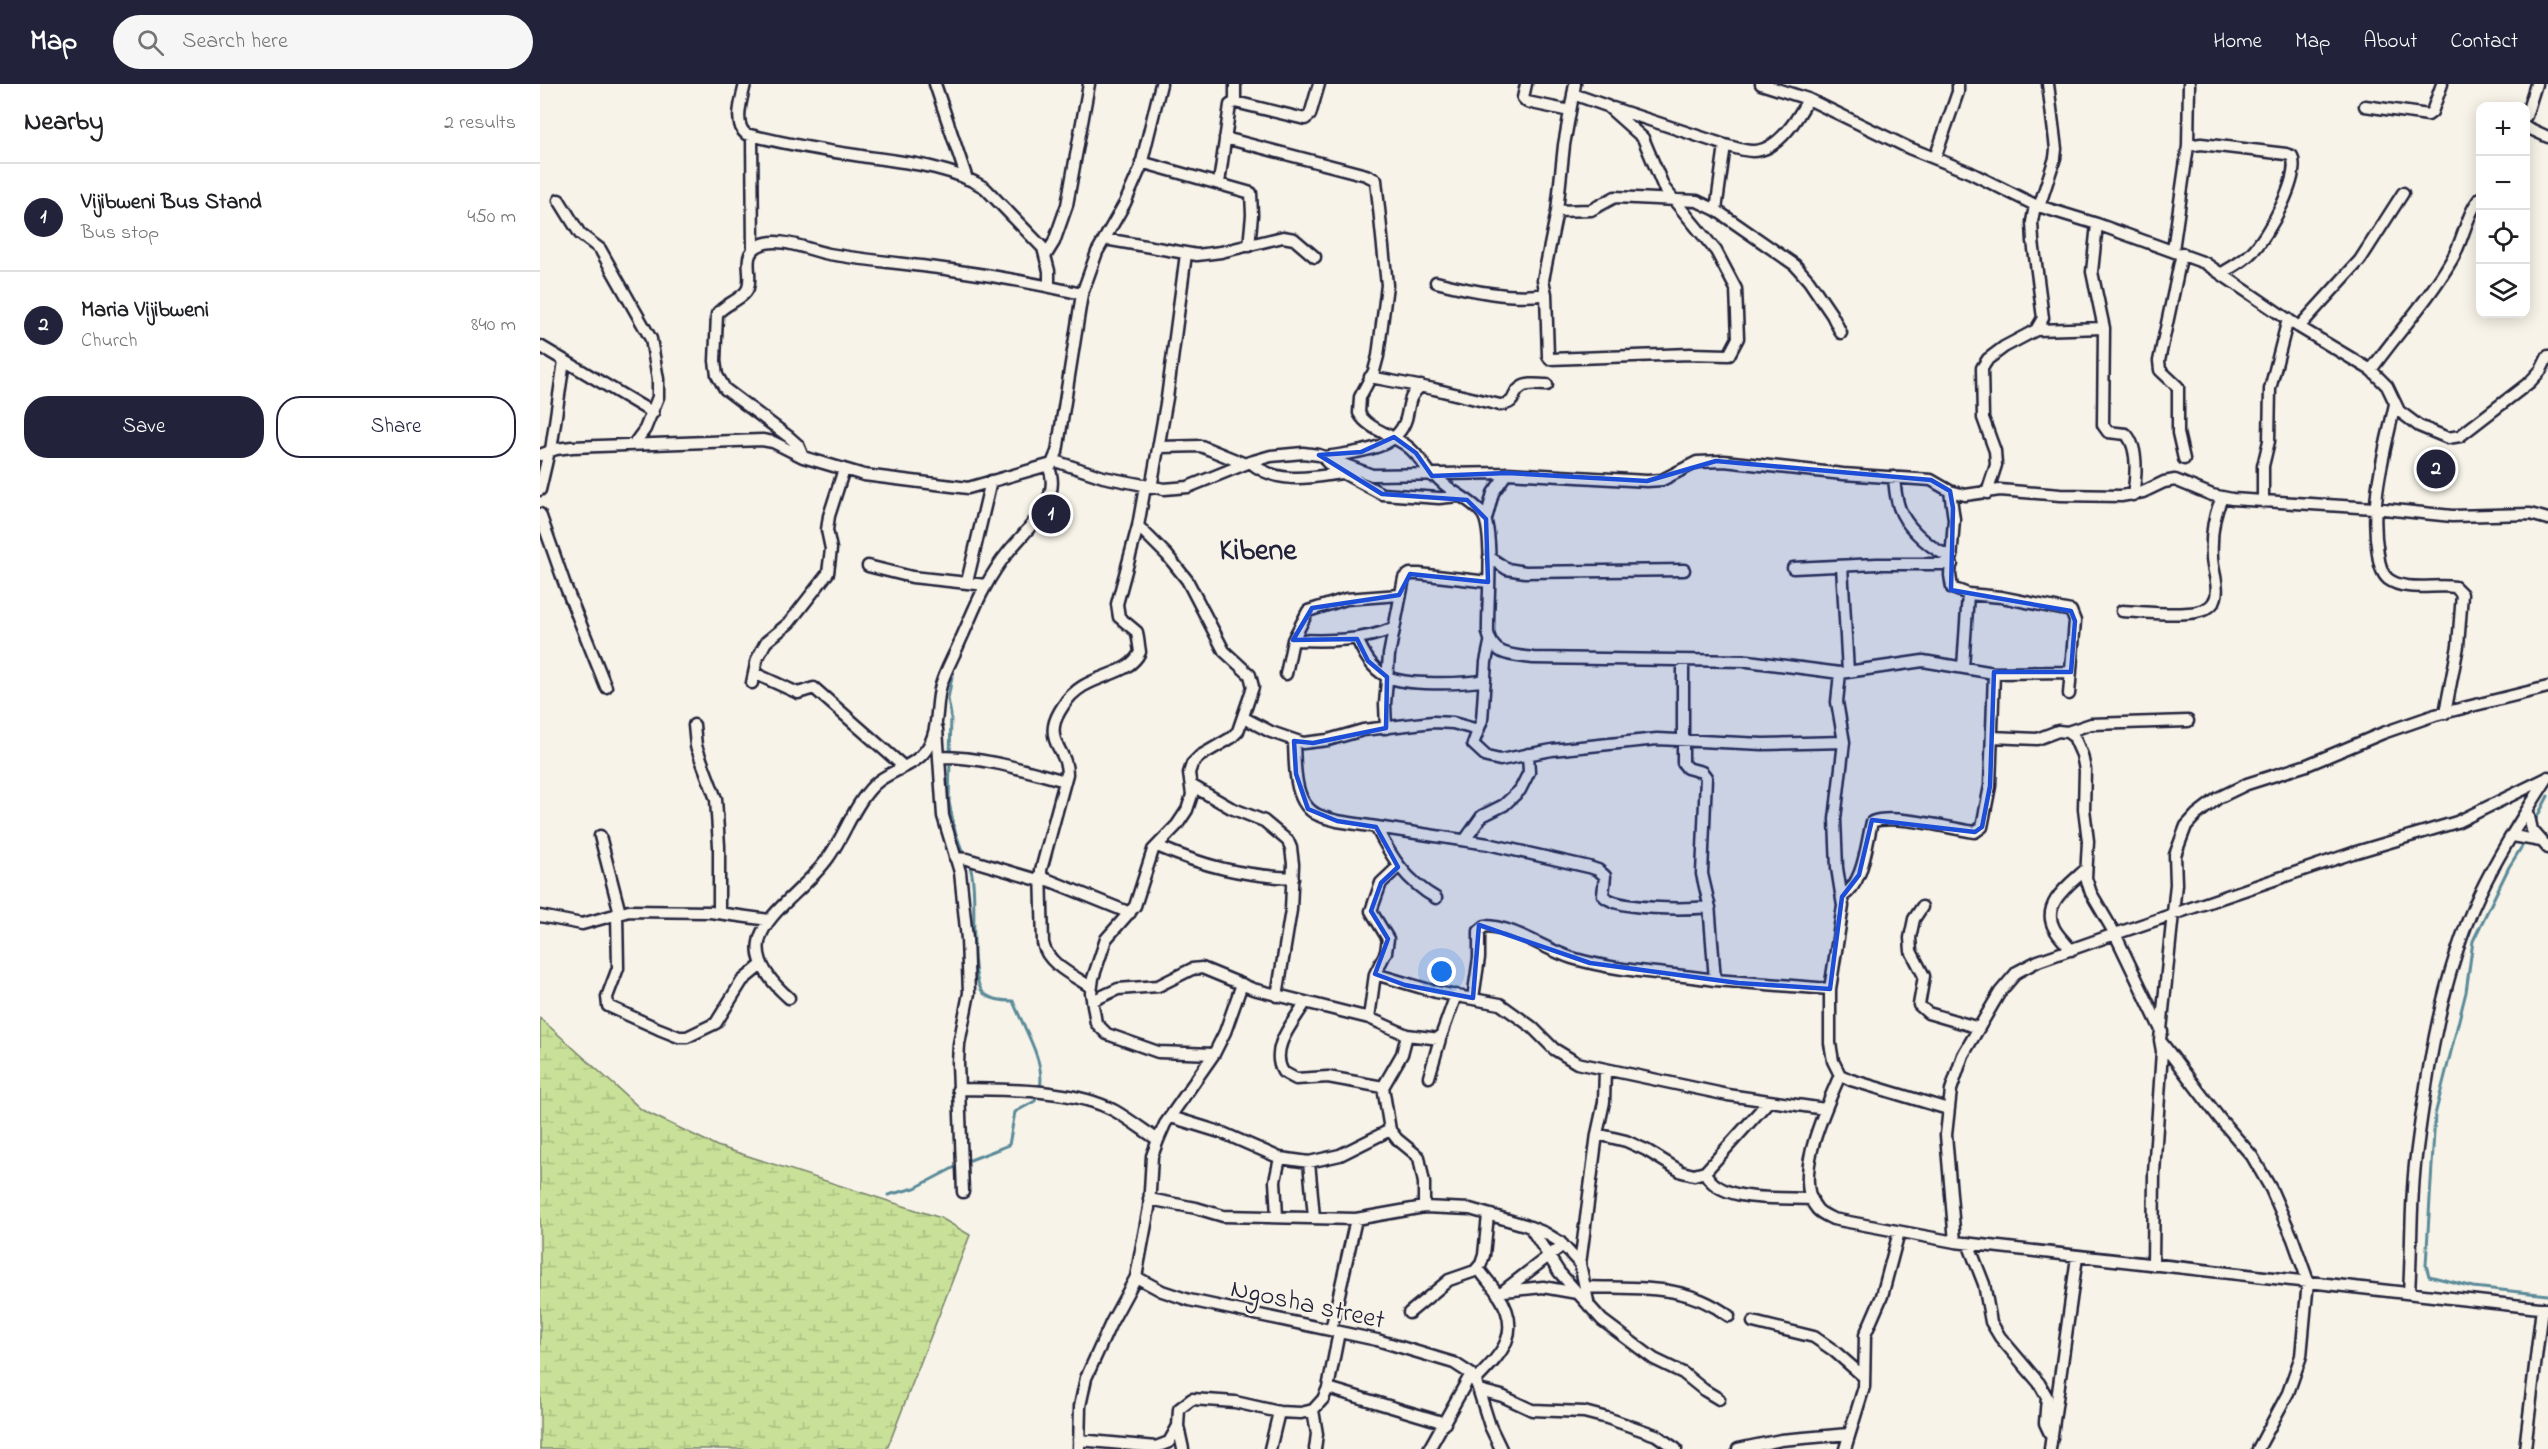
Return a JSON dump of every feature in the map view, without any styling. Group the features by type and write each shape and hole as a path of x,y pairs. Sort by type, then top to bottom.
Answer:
{"street":[{"path":"745,84 740,122 742,131 752,136 913,164 967,179 984,188 1038,242 1046,255 1049,286"},
{"path":"934,84 967,179"},
{"path":"1046,255 1054,242 1067,205 1089,84"},
{"path":"789,998 774,985 760,966 758,946 762,932 769,920 827,859 867,793 881,779 904,767 925,751 933,739 942,682 986,585 997,566 1046,504 1053,475 1052,463 1083,294 1105,239 1125,203 1142,162 1161,84"},
{"path":"1235,84 1235,102"},
{"path":"1219,183 1230,105 1235,102 1305,118 1310,115 1319,84"},
{"path":"1526,84 1524,98 1527,102 1570,111"},
{"path":"1761,84 1808,99 2037,206 2178,251 2222,273 2299,327 2371,370 2387,386 2399,411 2419,426 2441,436 2460,436 2530,382 2541,370 2548,356"},
{"path":"1935,158 1958,92 1958,84"},
{"path":"1987,493 1996,465 1995,452 1983,418 1982,368 1988,359 2004,347 2036,330 2042,323 2043,311 2032,222 2055,158 2056,140 2048,84"},
{"path":"2184,459 2178,433 2178,387 2160,370 2158,361 2178,251 2188,146 2189,84"},
{"path":"2365,106 2428,115 2435,106 2442,84"},
{"path":"2530,103 2536,84"},
{"path":"1607,106 1643,138 1664,188 1716,250 1737,289 1737,338 1729,356 1690,354 1550,359 1543,280 1557,211 1574,89 1607,106 1753,152 1768,147 1794,124 1808,99"},
{"path":"2530,129 2548,137"},
{"path":"752,136 753,250 747,263 748,288 717,314 715,361 717,375 726,389 798,445 803,457"},
{"path":"1225,138 1366,175 1376,180 1387,285 1378,356 1360,397 1359,413 1368,424 1394,437 1416,453 1433,476 1449,490 1476,507 1486,519"},
{"path":"2188,146 2201,144 2290,154 2294,160 2291,185 2267,231 2252,252 2222,273"},
{"path":"1716,210 1725,145"},
{"path":"1142,162 1244,190 1252,195 1249,246"},
{"path":"2299,327 2360,260 2403,193"},
{"path":"1557,211 1591,210 1615,196 1697,201 1716,210 1795,265 1809,281 1841,333"},
{"path":"558,200 580,234 600,249 621,288 645,325 653,347 658,379 657,397 653,413 634,444"},
{"path":"2371,370 2435,287 2453,258 2476,205"},
{"path":"2097,224 2092,272 2104,327 2103,425 2108,432 2126,434 2130,438 2135,468 2133,495"},
{"path":"1105,239 1186,254 1212,253 1283,237 1294,239 1315,257"},
{"path":"753,250 768,242 777,241 857,258 951,270 1083,294"},
{"path":"1091,987 1061,967 1045,951 1041,879 1044,855 1065,781 1067,762 1054,736 1055,719 1079,687 1130,665 1136,661 1140,652 1137,632 1119,617 1117,609 1119,592 1160,447 1186,254"},
{"path":"1436,282 1461,288 1516,295 1546,294"},
{"path":"2263,502 2263,466 2269,441 2270,390 2288,319"},
{"path":"2036,330 2104,327"},
{"path":"540,346 653,413"},
{"path":"540,490 564,361"},
{"path":"1370,377 1421,386 1500,405 1508,404 1524,385 1547,385"},
{"path":"547,452 634,444 762,440 773,442 803,457 844,469 892,479 968,488 1052,463 1148,487 1174,489 1188,487 1248,463 1286,454 1322,456 1361,452 1394,437 1406,420 1412,393 1421,386"},
{"path":"2395,405 2374,508 2378,558 2386,578 2403,586 2455,587 2462,594 2458,646 2445,713"},
{"path":"1160,447 1201,446 1248,463 1266,474 1284,478 1342,473"},
{"path":"1322,456 1342,473 1382,494 1439,498 1458,496"},
{"path":"1322,456 1372,476 1507,473 1647,481 1662,480 1697,462 1716,460 1931,480 1950,491 1965,495 2000,490 2060,495 2133,495 2175,480 2222,498 2374,508 2452,516 2530,514 2548,519"},
{"path":"844,469 829,516 827,530 831,549 828,573 789,623 766,642 757,659 753,678 798,693 814,688 904,767"},
{"path":"1507,473 1493,493 1486,519 1490,643 1482,720 1473,744 1486,757 1500,759 1628,742 1684,739 1762,744 1844,742"},
{"path":"1894,477 1900,509 1906,520 1952,561"},
{"path":"967,582 992,481"},
{"path":"1950,491 1954,519 1950,575 1952,588 1968,594 2001,597 2071,611 2075,621 2069,694"},
{"path":"2122,611 2189,614 2203,610 2213,603 2216,592 2211,557 2212,542 2215,514 2222,498"},
{"path":"540,514 565,585 606,687"},
{"path":"1138,526 1187,580 1224,651 1252,678 1253,687 1244,718 1231,738 1194,761 1189,773 1192,795 1187,810 1177,825 1157,846 1149,860 1135,906 1106,939 1091,987 1096,1023 1101,1030 1119,1040 1158,1052 1214,1054"},
{"path":"1489,557 1507,569 1525,572 1684,570"},
{"path":"1793,568 1952,561"},
{"path":"868,566 912,578 986,585"},
{"path":"1842,566 1844,672 1836,702 1844,742 1836,819 1837,868 1842,897 1842,916 1830,989 1830,1043 1833,1061 1840,1075 1948,1109"},
{"path":"1386,728 1387,677 1399,595 1404,578 1410,574 1488,582"},
{"path":"1963,667 1968,594"},
{"path":"1286,674 1293,640 1305,615 1312,608 1346,599 1399,595"},
{"path":"1293,640 1357,639 1394,628"},
{"path":"1357,639 1368,661 1387,677 1453,684 1485,680"},
{"path":"1490,643 1496,650 1533,658 1748,662 1844,672 1923,661 1994,673 2071,672"},
{"path":"1683,661 1684,766 1705,773 1706,777 1701,863 1710,907 1714,980"},
{"path":"1842,897 1849,893 1859,876 1872,822 1896,820 1951,826 1975,832 1982,827 1990,786 1994,673"},
{"path":"2153,1265 2154,1173 2171,916 2176,884 2175,855 2186,826 2206,807 2247,784 2307,765 2383,734 2445,713 2548,687"},
{"path":"1244,718 1294,741 1313,743 1346,733 1442,721 1478,730"},
{"path":"1992,737 2037,739 2058,731 2067,732 2091,724 2188,721"},
{"path":"937,722 944,816 960,872 965,903 970,978 959,1044 958,1089 963,1192"},
{"path":"694,725 696,746 716,798 719,913"},
{"path":"2067,732 2078,744 2085,770 2084,809 2088,841 2085,870 2091,893 2115,934 2162,1037 2220,1119 2253,1156 2271,1189 2308,1281 2301,1356 2288,1393 2258,1449"},
{"path":"1294,741 1296,774 1302,799 1308,809 1318,816 1521,850 1598,870 1605,876 1603,895 1610,902 1658,908 1710,907"},
{"path":"1465,840 1482,816 1504,805 1520,790 1529,772 1528,754"},
{"path":"941,757 993,762 1065,781"},
{"path":"1955,1242 1947,1156 1950,1090 1959,1066 1980,1028 2000,993 2017,972 2115,934 2353,853 2457,822 2548,778"},
{"path":"2409,1292 2416,1157 2435,1042 2457,955 2478,897 2548,778"},
{"path":"1191,785 1274,828 1291,848 1293,878 1287,941 1277,996"},
{"path":"2528,812 2532,830 2544,844"},
{"path":"1376,827 1398,867 1419,888 1436,898"},
{"path":"600,836 619,913 618,968 607,997 608,1006 679,1037 687,1037 716,1023 742,981 760,966"},
{"path":"2513,836 2544,844"},
{"path":"1157,846 1198,864 1250,876 1293,878"},
{"path":"955,858 1041,879 1130,913"},
{"path":"1369,1018 1375,974 1386,952 1388,939 1371,911 1381,883 1398,867"},
{"path":"2071,950 2051,923 2051,907 2056,898 2085,870"},
{"path":"1922,907 1914,919 1911,938 1911,951 1924,976 1919,1005 1928,1012 1980,1028"},
{"path":"540,916 582,924 629,911 719,913 769,920"},
{"path":"1473,998 1479,958 1479,931 1485,926 1521,936 1569,957 1590,963 1714,980 1830,989"},
{"path":"1094,1000 1118,988 1158,986 1197,968 1277,996 1369,1018 1407,1035 1440,1039"},
{"path":"1375,974 1405,985 1500,1004 1565,1058 1605,1070 1768,1102 1825,1109"},
{"path":"1178,1426 1168,1442 1156,1447 1079,1444 1080,1406 1086,1378 1121,1302 1136,1277 1149,1198 1152,1156 1171,1117 1214,1054 1225,1032 1242,984"},
{"path":"1430,1077 1440,1039 1456,995"},
{"path":"1305,1003 1279,1047 1278,1057 1283,1072 1296,1079 1328,1077 1383,1087"},
{"path":"1407,1035 1402,1054 1383,1087 1390,1130 1397,1139 1419,1157 1424,1183 1424,1206"},
{"path":"1605,1070 1604,1102 1597,1134 1580,1264 1582,1290 1589,1306 1602,1320 1654,1359 1683,1373 1719,1399"},
{"path":"1840,1075 1814,1138 1808,1178 1812,1199 1818,1210 1833,1219 1955,1242 2545,1309 2525,1449"},
{"path":"958,1089 1001,1089 1070,1097 1113,1110 1158,1140"},
{"path":"1597,1134 1636,1146 1682,1172 1694,1175 1705,1172 1768,1102"},
{"path":"1171,1117 1223,1133 1280,1158 1310,1162 1340,1155 1390,1130"},
{"path":"1276,1216 1275,1182 1280,1158"},
{"path":"1310,1162 1314,1217"},
{"path":"1705,1172 1712,1184 1734,1195 1812,1199"},
{"path":"1149,1198 1223,1216 1356,1220 1424,1206 1470,1209 1545,1233 1563,1245 1580,1264"},
{"path":"1409,1313 1449,1280 1466,1275 1478,1268 1484,1255 1488,1215"},
{"path":"1184,1449 1178,1426 1179,1409 1186,1402 1197,1397 1235,1402 1280,1412 1301,1413 1313,1410 1323,1399 1328,1388 1335,1331 1356,1220"},
{"path":"1530,1227 1548,1258 1582,1290"},
{"path":"1845,1449 1861,1397 1866,1330 1880,1302 1899,1232"},
{"path":"1968,1243 1984,1284 1991,1322 2000,1337 2039,1383 2047,1397 2045,1423 2051,1443"},
{"path":"1501,1293 1563,1245"},
{"path":"2051,1443 2078,1257"},
{"path":"1430,1449 1445,1423 1475,1382 1507,1344 1510,1331 1501,1293 1478,1268"},
{"name":"Ngosha street","path":"1136,1277 1162,1292 1189,1300 1335,1331 1443,1359 1475,1382 1532,1410 1584,1412 1607,1418 1656,1435 1676,1449"},
{"path":"1501,1293 1543,1287 1677,1292 1706,1301 1729,1316"},
{"path":"1753,1322 1823,1342 1864,1377"},
{"path":"1475,1382 1490,1426 1501,1449"},
{"path":"1328,1388 1445,1423"},
{"path":"1313,1410 1317,1434 1315,1449"},
{"path":"1270,1449 1280,1412"},
{"path":"1739,1449 1781,1440 1849,1434"}],"highlighted area":[{"path":"1394,437 1416,453 1432,476 1507,473 1647,481 1716,461 1931,480 1950,491 1953,508 1951,590 2071,611 2075,621 2071,672 1994,672 1990,786 1982,827 1975,832 1872,820 1859,875 1842,897 1830,989 1738,983 1590,963 1479,925 1473,998 1405,985 1375,974 1388,939 1371,911 1381,883 1398,867 1376,827 1337,821 1308,809 1296,774 1294,741 1313,743 1386,728 1387,677 1368,661 1357,639 1293,640 1312,608 1399,595 1410,574 1488,582 1486,519 1467,500 1382,494 1319,455 1361,452"}],"green space":[{"path":"540,1018 642,1110 717,1146 941,1218 970,1235 887,1449 540,1449"}],"waterway":[{"path":"954,665 948,699 951,715 949,802 955,831 964,856"},
{"path":"2535,821 2548,796"},
{"path":"2526,840 2509,867 2473,941 2466,992 2435,1115 2426,1265 2429,1276 2473,1287 2548,1295"},
{"path":"969,864 974,893 974,954 979,986 989,997 1013,1001 1040,1067 1040,1088"},
{"path":"965,1162 1009,1145 1015,1112 1035,1101 1038,1094"},
{"path":"888,1195 915,1188 959,1165"}],"place":[{"name":"Maria Vijibweni","path":"2436,469"},
{"name":"Vijibweni Bus Stand","path":"1051,514"}],"district":[{"name":"Kibene","path":"1258,549"}]}
